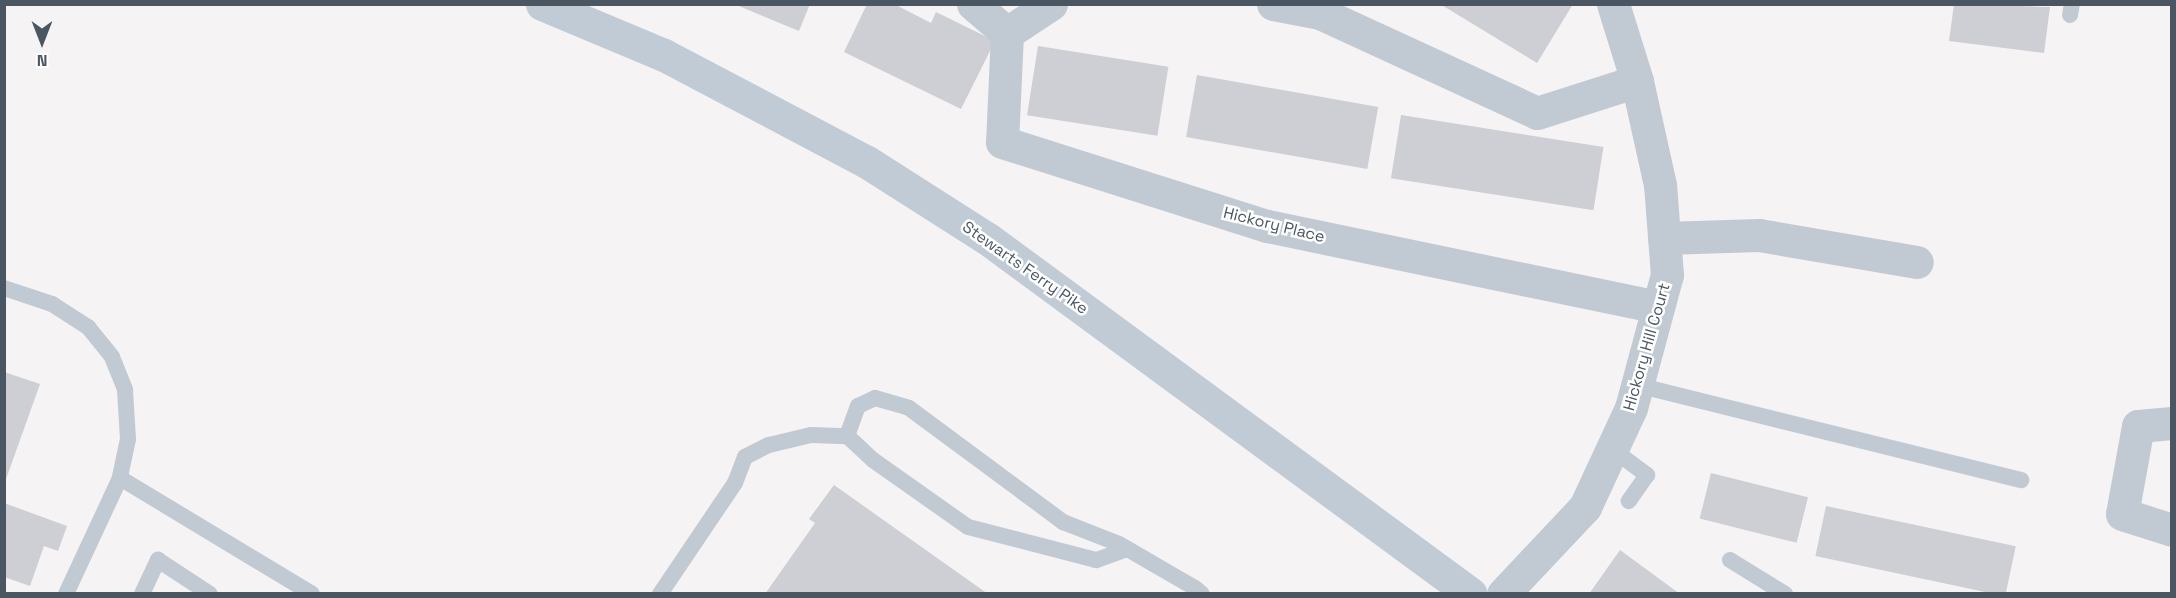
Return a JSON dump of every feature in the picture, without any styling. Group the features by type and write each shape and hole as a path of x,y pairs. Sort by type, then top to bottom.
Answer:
{"main road":[{"name":"Stewarts Ferry Pike","path":"542,4 686,66 876,168 988,239 1471,594"}],"street":[{"path":"972,4 1007,33 1051,4"},
{"path":"1272,4 1320,13 1537,113 1637,81"},
{"name":"Hickory Hill Court","path":"1503,594 1585,507 1612,449 1637,385 1667,275 1659,185 1637,81 1613,4"},
{"name":"Hickory Place","path":"1007,33 1002,142 1267,226 1658,307"},
{"path":"1664,238 1759,235 1917,262"},
{"path":"2172,423 2138,426 2122,514 2172,530"}],"lane":[{"path":"4,288 52,304 88,327 112,357 125,390 128,439 120,478 66,594"},
{"path":"1637,385 2021,480"},
{"path":"847,436 858,406 876,398 909,408 1063,522 1127,549 1196,592"},
{"path":"660,594 735,483 745,457 769,445 811,435 847,436 873,460 968,527 1096,560 1127,549"},
{"path":"1612,449 1647,475 1629,501"},
{"path":"120,478 312,594"},
{"path":"142,594 158,560 210,594"},
{"path":"1730,560 1785,594"}],"building":[{"path":"734,4 810,4 799,31"},
{"path":"867,4 894,4 931,23 936,12 995,41 961,109 844,52"},
{"path":"1440,4 1573,4 1537,63"},
{"path":"1954,4 2050,7 2044,53 1949,41"},
{"path":"1038,46 1168,67 1157,136 1027,115"},
{"path":"1197,75 1378,107 1367,169 1186,137"},
{"path":"1401,115 1603,147 1593,210 1391,178"},
{"path":"4,372 40,384 5,482 4,482"},
{"path":"1711,473 1808,497 1797,543 1700,519"},
{"path":"834,485 988,594 765,594 815,523 809,519"},
{"path":"4,503 67,526 58,551 44,546 30,586 4,577"},
{"path":"1826,506 2016,546 2006,594 1995,594 1815,556"},
{"path":"1620,550 1680,594 1589,594"}]}
